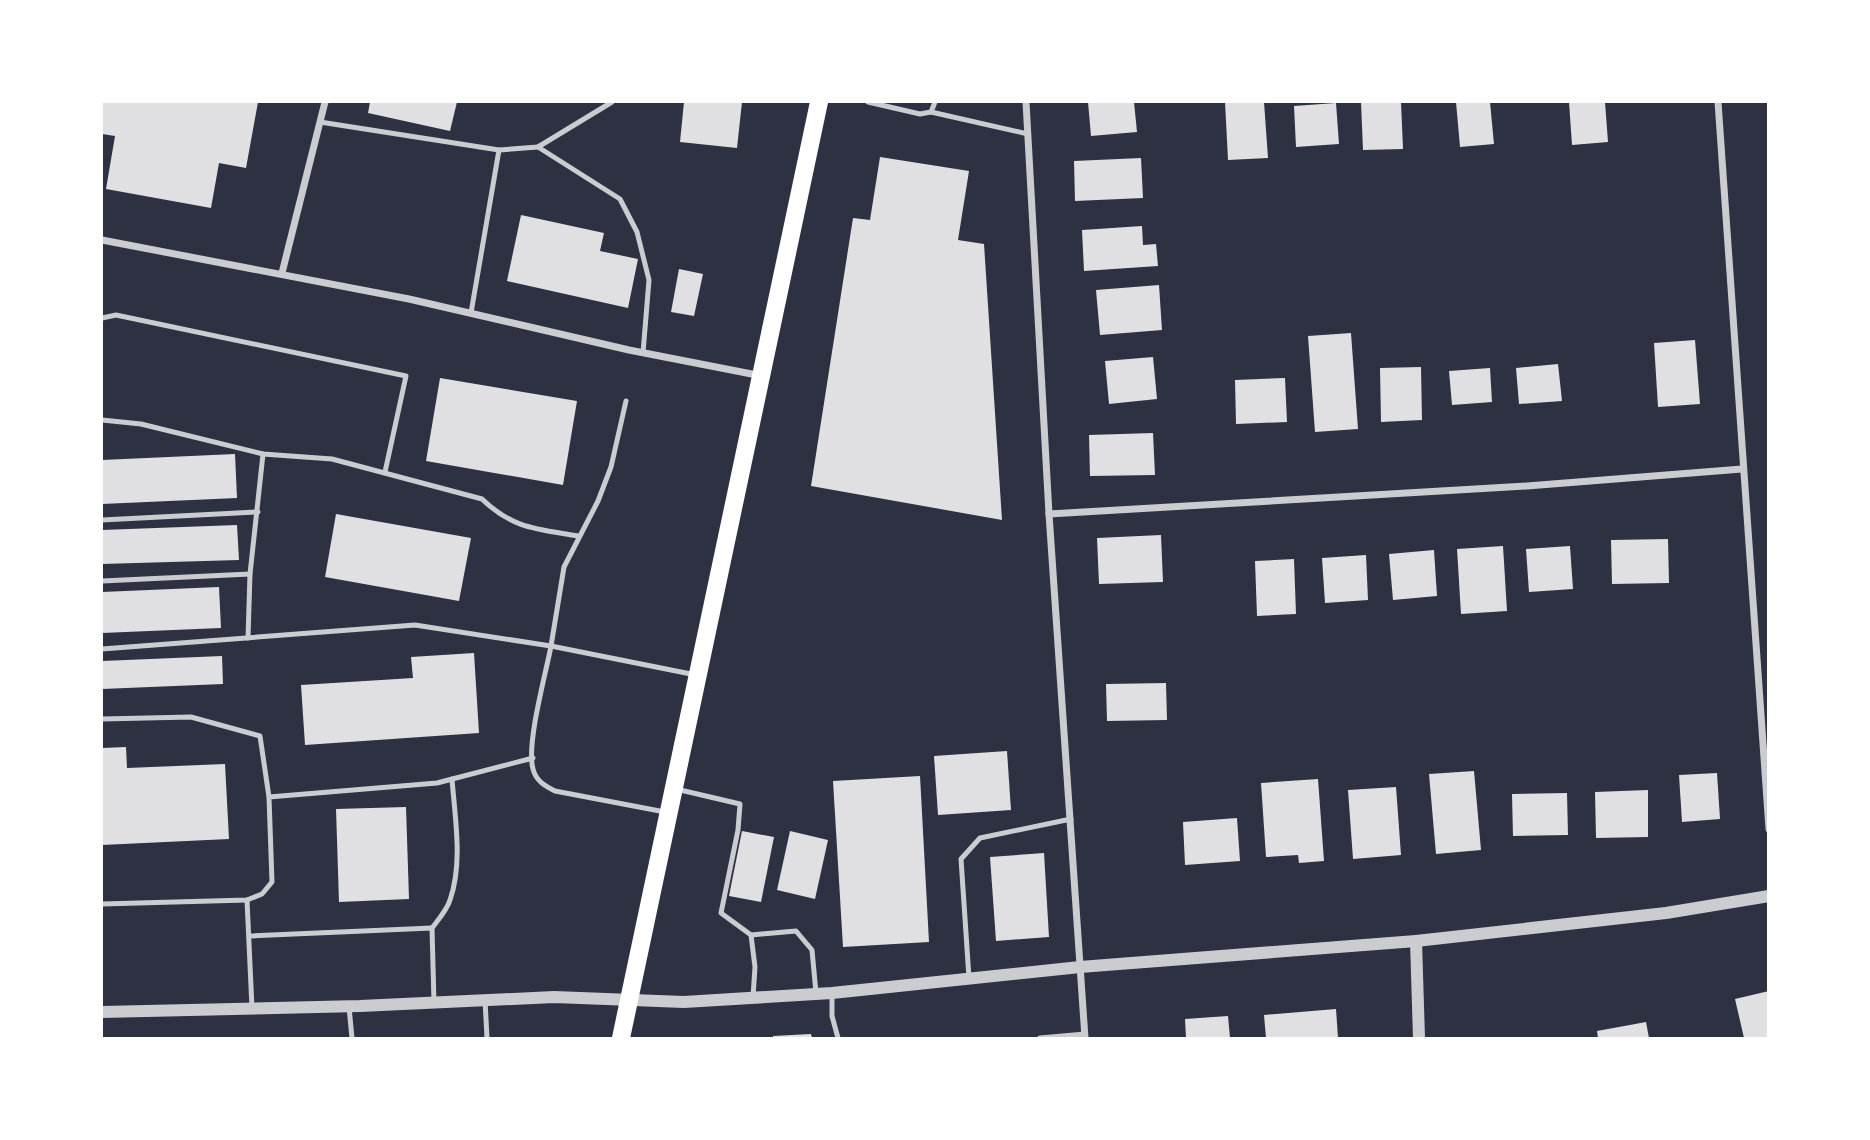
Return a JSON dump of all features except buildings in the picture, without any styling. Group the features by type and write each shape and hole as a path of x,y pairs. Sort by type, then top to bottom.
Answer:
{"main road":[{"path":"621,1038 819,102"}],"street":[{"path":"282,273 325,102"},
{"path":"1026,102 1049,514 1085,1036"},
{"path":"1718,102 1769,829"},
{"path":"102,240 282,273 643,353 762,376"},
{"path":"1049,514 1527,486 1742,469"},
{"path":"102,1012 349,1006 554,997 684,1002 832,993 1080,967 1416,941 1666,913 1769,896"},
{"path":"1416,941 1419,1038"}],"lane":[{"path":"320,122 499,150 538,147 612,102"},
{"path":"868,102 920,114 931,112 1028,134"},
{"path":"931,112 935,102"},
{"path":"538,147 620,199 631,221 649,280 643,353"},
{"path":"471,313 499,150"},
{"path":"102,318 116,315 406,376 385,472"},
{"path":"626,401 611,467 598,501 564,567 533,740 533,769 541,784 555,791 670,813"},
{"path":"102,420 141,424 263,454 332,459 482,499 499,515 520,527 578,536"},
{"path":"248,638 250,574 263,454"},
{"path":"102,520 258,512"},
{"path":"102,581 250,574"},
{"path":"102,649 415,625 551,646 699,676"},
{"path":"102,719 191,717 260,736 269,797 272,882 262,894 247,900 102,904"},
{"path":"269,797 329,794 452,779 533,758"},
{"path":"434,1003 432,928 449,903 455,881 457,844 452,779"},
{"path":"675,789 740,804 738,830 720,913 751,935 796,931 812,950 816,993"},
{"path":"969,978 961,859 980,838 1071,820"},
{"path":"247,900 252,1008"},
{"path":"249,936 432,928"},
{"path":"751,935 755,967 753,998"},
{"path":"832,993 832,1016 838,1038"},
{"path":"485,1000 487,1038"},
{"path":"349,1006 352,1038"},
{"path":"1040,1038 1085,1036"}]}
